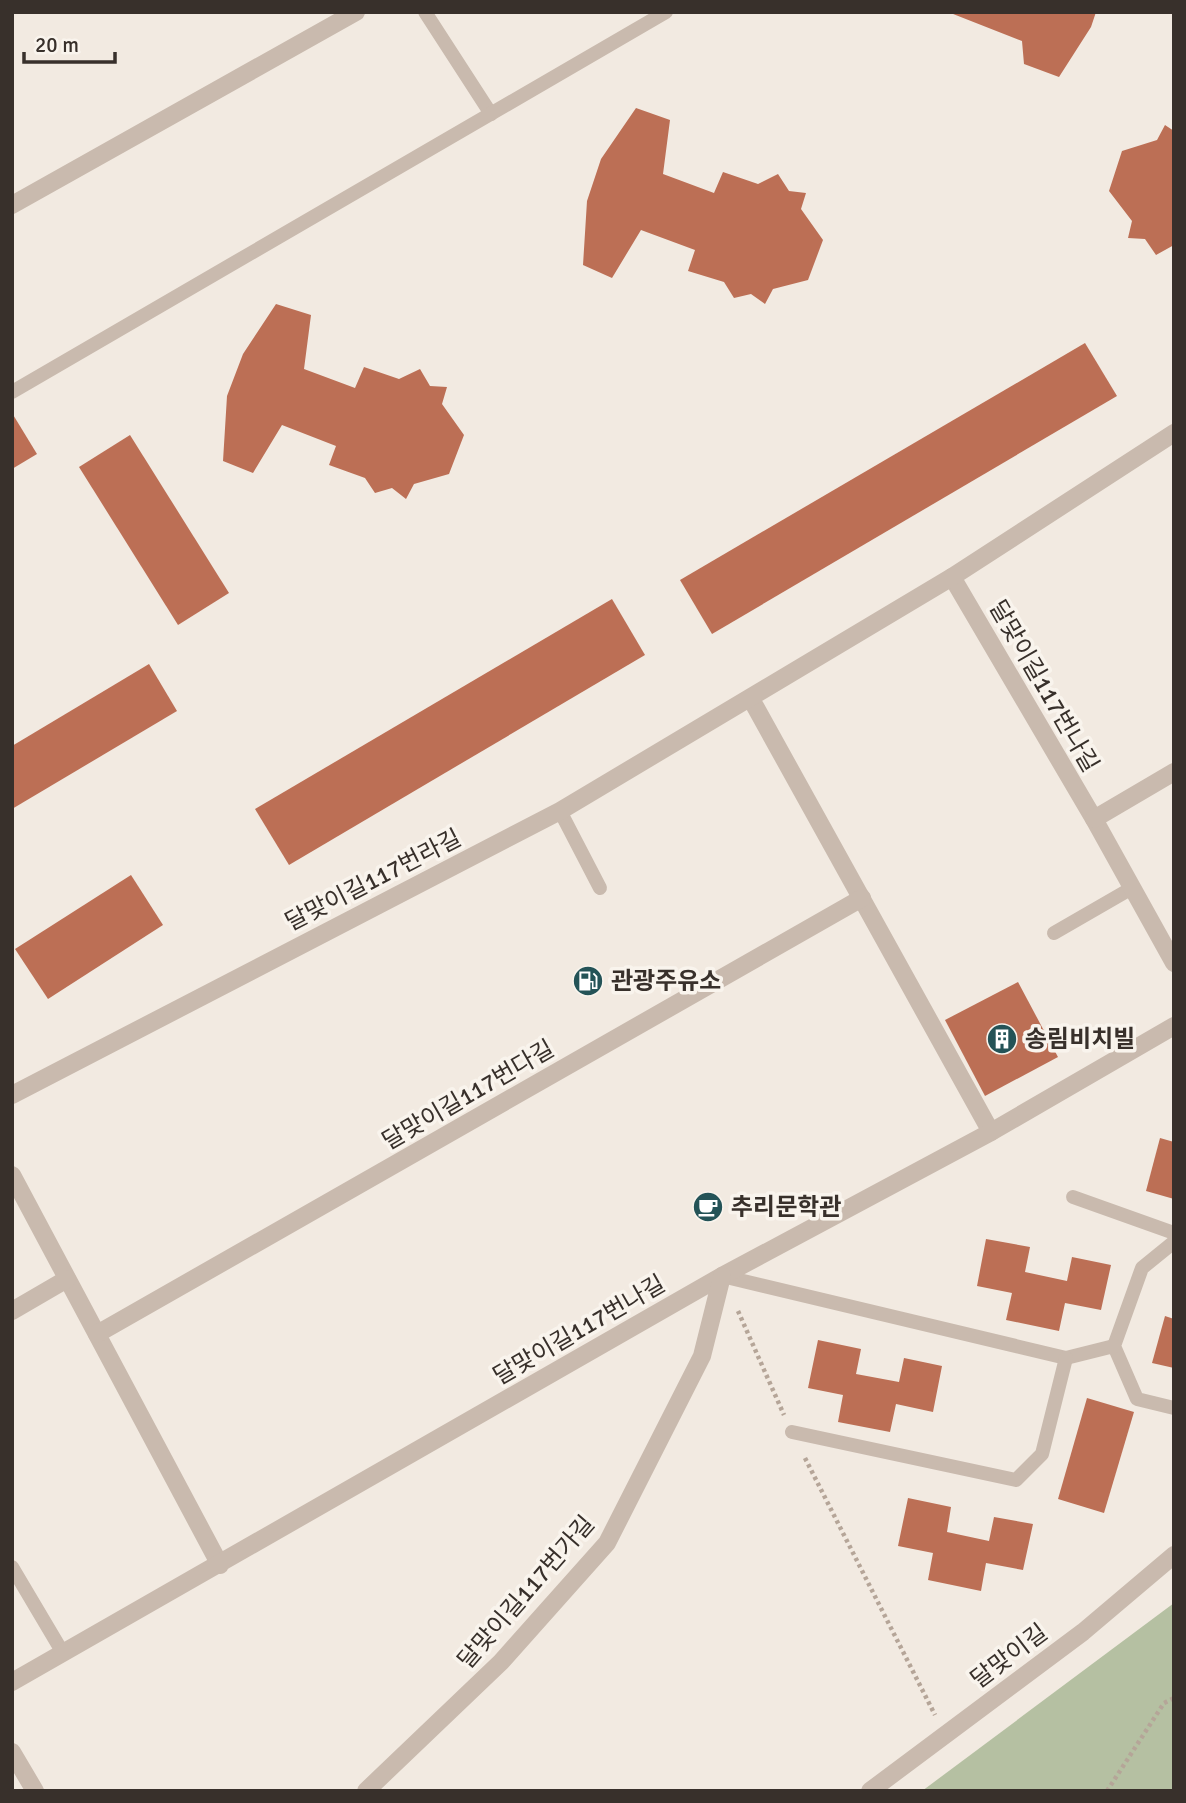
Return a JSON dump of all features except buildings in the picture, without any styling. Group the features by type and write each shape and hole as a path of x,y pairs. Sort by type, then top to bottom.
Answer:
{"street":[{"path":"12,205 356,12"},
{"name":"달맞이길117번라길","path":"12,1095 560,811 952,577 1174,433"},
{"name":"달맞이길117번나길","path":"952,577 1094,819 1174,963"},
{"path":"751,699 991,1132"},
{"path":"1094,819 1174,772"},
{"name":"달맞이길117번다길","path":"97,1334 862,898"},
{"name":"달맞이길117번나길","path":"12,1682 722,1276 991,1132 1174,1026"},
{"path":"12,1175 220,1565"},
{"name":"달맞이길117번가길","path":"366,1791 501,1662 607,1543 702,1356 722,1276"},
{"path":"12,1311 68,1279"},
{"name":"달맞이길","path":"870,1791 1083,1632 1174,1555"},
{"path":"12,1752 35,1791"}],"lane":[{"path":"425,12 491,114"},
{"path":"12,392 666,12"},
{"path":"560,811 600,888"},
{"path":"1054,933 1132,888"},
{"path":"1073,1197 1174,1233"},
{"path":"1174,1242 1142,1268 1114,1346 1137,1399 1174,1408"},
{"path":"722,1276 1066,1358 1114,1346"},
{"path":"792,1432 1016,1480 1042,1454 1066,1358"},
{"path":"12,1567 63,1653"}],"path":[{"path":"722,1276 792,1432 945,1735"},
{"path":"1107,1791 1164,1703 1174,1698"}],"green space":[{"path":"1174,1603 1174,1791 922,1791"}],"place":[{"name":"관광주유소","path":"588,981"},
{"name":"송림비치빌","path":"1002,1039"},
{"name":"추리문학관","path":"708,1207"}]}
